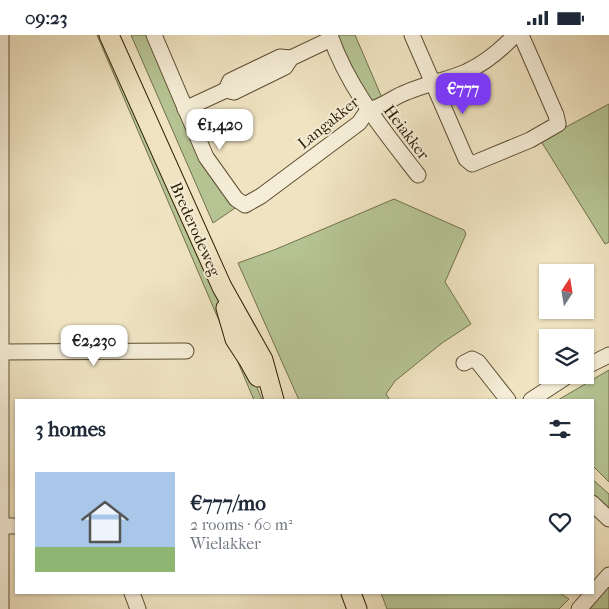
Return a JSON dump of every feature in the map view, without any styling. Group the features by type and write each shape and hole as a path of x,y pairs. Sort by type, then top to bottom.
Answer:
{"main road":[{"name":"Brederodeweg","path":"109,35 222,287 258,348 274,399"},
{"name":"Brederodeweg","path":"222,287 235,339 251,363 269,399"},
{"path":"351,594 357,609"}],"street":[{"path":"1,35 1,609"},
{"path":"154,35 185,109 226,90 234,92 277,71 285,67 291,58 330,37"},
{"path":"412,35 468,162 472,164 530,140 558,124 556,115 521,35"},
{"name":"Langakker","path":"185,109 206,157 236,199 244,205 261,195 359,123 368,110 379,107 401,94 466,72 493,56 515,35"},
{"name":"Heiakker","path":"330,37 342,64 368,110 418,175"},
{"path":"1,353 186,351"},
{"path":"594,362 609,355"},
{"path":"464,363 472,359 478,362 507,399"},
{"path":"533,399 555,384"},
{"path":"594,505 609,519"},
{"path":"1,526 15,526"},
{"path":"594,592 609,575"},
{"path":"132,594 138,609"},
{"path":"579,609 592,594"}],"green space":[{"path":"97,35 104,35 221,302 229,344"},
{"path":"131,35 150,35 238,206 213,223"},
{"path":"337,35 355,35 383,100 374,104 361,87"},
{"path":"609,104 609,242 605,244 539,138 564,128"},
{"path":"394,199 464,230 466,234 445,282 471,324 442,343 395,381 386,394 389,399 299,399 238,263 274,250"},
{"path":"243,353 262,399 254,399 235,355"},
{"path":"609,370 609,482 594,467 594,399 560,399 585,384 594,384 594,379"},
{"path":"594,481 609,494 609,512 594,498"},
{"path":"609,579 609,609 583,609"},
{"path":"381,594 562,594 569,599 559,609 387,609"}]}
